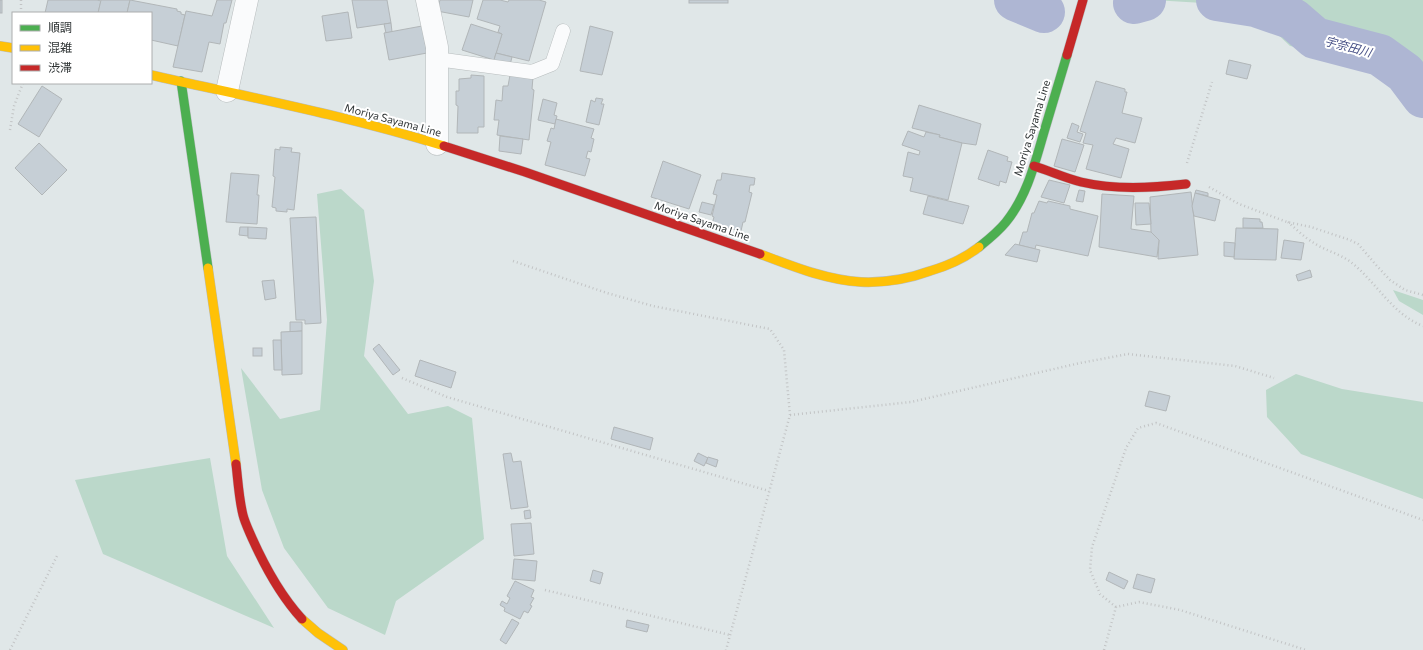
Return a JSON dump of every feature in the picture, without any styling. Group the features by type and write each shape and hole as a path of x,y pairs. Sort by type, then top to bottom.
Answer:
{"main road":[{"name":"Moriya Sayama Line","path":"152,75 322,113 437,144 533,175 808,271 861,282 883,281 928,273 951,264 972,252 991,238 1005,223 1016,207 1034,166 1083,0"},
{"path":"0,46 12,48"},
{"path":"181,81 243,516 258,552 278,590 304,621 343,650"},
{"path":"1034,166 1079,182 1100,186 1151,188 1186,184"}],"street":[{"path":"227,91 248,0"},
{"path":"427,0 437,47 437,144"}],"lane":[{"path":"437,59 532,72 552,64 563,31"}],"path":[{"path":"21,0 21,12"},
{"path":"1212,82 1185,167 1186,184 1194,183 1212,188 1239,204 1287,222 1311,227 1350,240 1358,244 1390,280 1405,290 1423,295"},
{"path":"10,130 14,106 23,84"},
{"path":"1287,222 1314,243 1352,263 1400,313 1423,326"},
{"path":"513,261 607,293 653,306 770,329 784,350 790,415 726,650"},
{"path":"790,415 911,402 1128,354 1235,366 1274,378"},
{"path":"402,378 447,397 770,491"},
{"path":"1116,607 1100,594 1090,570 1092,547 1126,448 1138,428 1156,423 1423,520"},
{"path":"10,650 58,554"},
{"path":"545,590 730,635"},
{"path":"1116,607 1139,602 1180,610 1306,650"},
{"path":"1104,650 1116,607"}],"green space":[{"path":"1153,0 1423,0 1423,89 1414,90 1356,59 1290,46 1270,27 1236,5"},
{"path":"341,189 364,210 374,281 364,356 408,414 448,406 472,418 484,539 396,601 385,635 328,608 284,548 262,490 241,368 280,419 320,410 327,320 317,194"},
{"path":"1393,290 1423,300 1423,315 1399,301"},
{"path":"1296,374 1342,389 1423,402 1423,499 1301,454 1267,417 1266,390"},
{"path":"210,458 227,556 274,628 103,554 75,480"}],"building":[{"path":"0,0 2,0 2,13 0,13"},
{"path":"48,0 101,1 98,12 45,12"},
{"path":"101,0 130,0 127,12 98,12"},
{"path":"130,0 177,9 177,11 181,12 181,14 185,15 178,46 152,40 152,12 127,12"},
{"path":"217,0 232,0 226,23 224,23 220,44 209,42 202,72 173,67 186,11 212,16"},
{"path":"352,0 387,0 391,23 357,28"},
{"path":"440,0 473,0 469,17 437,11"},
{"path":"483,0 500,0 508,2 509,0 539,0 546,2 529,61 496,53 502,34 498,32 500,26 477,19"},
{"path":"689,0 728,0 728,3 689,3"},
{"path":"348,12 352,38 326,41 322,16"},
{"path":"391,23 392,32 386,33 384,24"},
{"path":"471,24 502,34 494,60 462,50"},
{"path":"422,26 427,53 389,60 384,33"},
{"path":"590,26 613,32 602,75 580,71"},
{"path":"496,53 512,57 510,65 494,60"},
{"path":"1229,60 1251,65 1247,79 1226,74"},
{"path":"471,75 484,76 484,127 478,127 478,133 457,133 458,106 456,105 456,91 459,91 459,79 471,78"},
{"path":"510,75 533,77 532,89 534,90 529,140 497,135 499,120 494,120 496,100 502,101 503,86 508,86"},
{"path":"1096,81 1125,89 1125,92 1127,92 1122,113 1142,118 1135,143 1116,138 1113,144 1129,149 1121,178 1086,169 1093,145 1083,143 1086,133 1080,131"},
{"path":"42,86 62,99 39,137 18,124"},
{"path":"596,98 603,99 601,104 604,104 599,125 586,122 591,100 595,102"},
{"path":"543,99 557,103 554,115 557,116 555,124 538,120"},
{"path":"919,105 981,124 976,145 939,137 940,135 912,128"},
{"path":"556,119 594,129 591,138 594,139 591,152 588,151 586,158 590,159 585,176 545,165 551,142 547,141 551,128 554,129"},
{"path":"1072,123 1079,126 1077,132 1083,134 1080,142 1067,138"},
{"path":"908,131 924,137 926,132 940,135 939,137 962,143 948,200 910,191 913,178 903,176 908,152 919,155 920,151 902,145"},
{"path":"500,136 523,139 521,154 499,151"},
{"path":"1062,139 1084,145 1075,172 1054,166"},
{"path":"39,143 67,170 42,195 15,168"},
{"path":"280,147 292,148 291,152 300,153 294,210 287,209 287,212 276,211 276,208 272,207 275,177 273,176 275,149 280,150"},
{"path":"988,150 1008,157 1007,161 1012,162 1006,183 1000,181 999,186 978,179"},
{"path":"663,161 701,175 689,209 651,197"},
{"path":"231,173 259,175 257,224 226,222"},
{"path":"722,173 755,178 754,185 750,185 749,192 752,193 745,222 743,222 741,231 712,224 714,217 712,216 717,195 713,194 717,180 721,180"},
{"path":"1049,180 1070,185 1064,203 1041,197"},
{"path":"1079,190 1085,191 1083,202 1076,201"},
{"path":"1196,190 1208,193 1208,196 1195,193"},
{"path":"1191,192 1198,255 1158,259 1159,240 1151,232 1150,197"},
{"path":"1195,193 1220,200 1215,221 1194,216 1192,206"},
{"path":"1102,194 1134,196 1131,229 1151,232 1159,240 1157,257 1099,247"},
{"path":"928,196 969,206 963,224 923,214"},
{"path":"1039,201 1047,203 1048,201 1070,206 1070,209 1098,216 1088,256 1036,245 1035,249 1019,245 1023,232 1027,232 1032,213 1034,213"},
{"path":"702,202 714,205 711,215 699,212"},
{"path":"1135,203 1149,203 1151,224 1136,225"},
{"path":"316,217 321,323 305,324 305,320 296,320 290,218"},
{"path":"1243,218 1260,219 1263,228 1243,228"},
{"path":"240,227 248,227 248,236 239,235"},
{"path":"248,227 267,228 266,239 248,238"},
{"path":"1236,228 1278,229 1276,260 1234,259"},
{"path":"1284,240 1304,243 1301,260 1281,258"},
{"path":"1224,242 1235,243 1234,257 1224,256"},
{"path":"1015,244 1040,250 1037,262 1005,255"},
{"path":"1310,270 1312,277 1298,281 1296,275"},
{"path":"274,280 276,298 265,300 262,281"},
{"path":"290,322 302,322 302,331 290,332"},
{"path":"302,331 302,374 282,375 281,332"},
{"path":"273,340 281,340 282,370 274,370"},
{"path":"379,344 400,370 393,375 373,349"},
{"path":"253,348 262,348 262,356 253,356"},
{"path":"420,360 456,372 451,388 415,376"},
{"path":"1149,391 1170,396 1166,411 1145,406"},
{"path":"614,427 653,438 650,450 611,439"},
{"path":"511,453 513,462 521,461 528,507 511,509 503,454"},
{"path":"698,453 708,458 704,466 694,461"},
{"path":"708,457 718,460 716,467 706,463"},
{"path":"530,510 531,518 525,519 524,511"},
{"path":"531,523 534,554 514,556 511,524"},
{"path":"514,559 537,561 535,581 512,579"},
{"path":"593,570 603,573 600,584 590,581"},
{"path":"1109,572 1128,581 1124,589 1106,580"},
{"path":"1137,574 1155,579 1151,593 1133,588"},
{"path":"515,581 534,590 531,597 534,598 530,605 532,606 528,613 524,611 520,619 504,611 505,608 500,605 502,601 507,604 510,598 507,596"},
{"path":"512,619 519,623 506,644 500,640"},
{"path":"627,620 649,625 647,632 626,627"}],"waterway":[{"name":"宇奈田川","path":"1015,0 1044,12"},
{"name":"宇奈田川","path":"1134,3 1145,0"},
{"name":"宇奈田川","path":"1217,0 1255,6 1293,19 1315,38 1380,55 1405,73 1423,97"}],"traffic: fast":[{"path":"979,247 997,232 1006,222 1020,201 1034,167 1067,55"},
{"path":"181,81 208,268"}],"traffic: slow":[{"path":"0,46 12,48"},
{"path":"152,75 335,116 444,146"},
{"path":"760,254 797,268 822,275 848,281 878,282 905,278 943,267 968,255 979,247"},
{"path":"208,268 236,464"},
{"path":"302,619 318,633 343,650"}],"traffic: jam":[{"path":"1067,55 1083,0"},
{"path":"444,146 525,172 760,254"},
{"path":"1034,166 1094,185 1146,187 1186,184"},
{"path":"236,464 240,503 247,527 262,560 287,600 302,619"}]}
